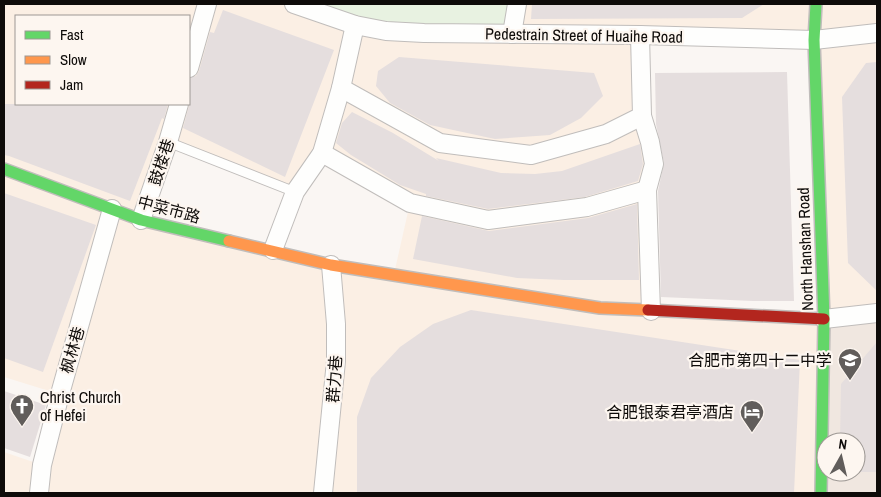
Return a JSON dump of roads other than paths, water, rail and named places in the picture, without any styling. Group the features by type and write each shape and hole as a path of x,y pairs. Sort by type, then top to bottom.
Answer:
{"street":[{"path":"190,64 207,4"},
{"name":"Pedestrain Street of Huaihe Road","path":"294,4 328,9 356,25 386,31 424,34 814,40 877,33"},
{"path":"512,34 517,4"},
{"name":"North Hanshan Road","path":"816,4 814,40 824,320 821,493"},
{"path":"273,250 295,192 322,153 341,88 356,25"},
{"path":"640,36 642,116 654,164 647,190 651,311"},
{"path":"341,88 440,143 531,155 606,134 642,116"},
{"name":"鼓楼巷","path":"141,220 168,142 178,105"},
{"path":"322,153 410,203 488,220 586,207 647,190"},
{"name":"中菜市路","path":"4,169 141,220 330,264 600,308 824,320"},
{"name":"枫林巷","path":"39,493 42,465 60,394 112,209"},
{"name":"群力巷","path":"323,493 336,361 336,324 330,264"},
{"path":"824,320 877,313"}],"lane":[{"path":"168,142 295,192"}],"place":[{"name":"合肥市第四十二中学","path":"850,381"},
{"name":"Christ Church of Hefei","path":"22,427"},
{"name":"合肥银泰君亭酒店","path":"752,433"}]}
